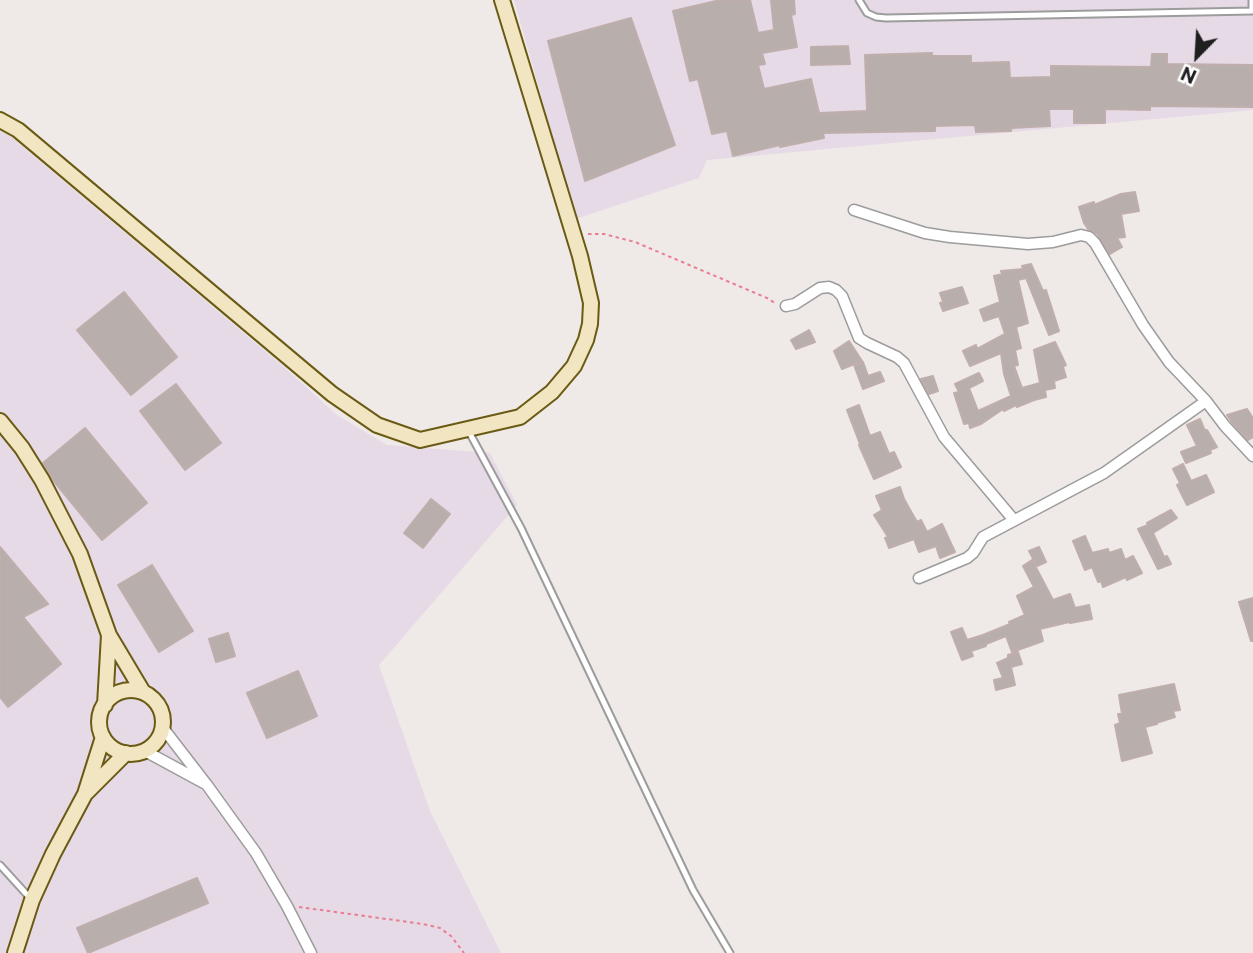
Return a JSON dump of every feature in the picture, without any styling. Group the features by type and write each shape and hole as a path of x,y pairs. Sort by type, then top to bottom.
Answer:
{"main road":[{"path":"0,120 18,130 332,394 377,425 420,440 520,417 552,392 574,366 586,340 591,303 502,0"},
{"path":"0,421 22,448 41,480 80,554 109,635 143,692"},
{"path":"104,705 121,692 143,692 159,706 163,717 160,737 145,751 136,754 117,750 103,737 100,715 104,705 109,635"},
{"path":"15,953 32,900 85,794 103,737"},
{"path":"85,794 126,753"}],"street":[{"path":"854,210 925,233 950,237 1028,244 1053,242 1081,235 1089,237 1096,243 1143,325 1169,362 1253,456"},
{"path":"786,306 820,288 829,287 836,290 842,296 859,338 904,363 944,438 1013,519"},
{"path":"919,578 967,558 983,537 1104,473 1206,401"},
{"path":"163,727 256,853 311,953"},
{"path":"145,751 207,785"}],"lane":[{"path":"859,0 867,13 886,18 1253,11 1252,0"},
{"path":"468,429 521,528 693,890 730,953"},
{"path":"0,865 32,900"}],"path":[{"path":"573,235 604,234 635,242 779,306 786,306"},
{"path":"287,906 440,928 451,936 464,953"}],"shaded area":[{"path":"514,0 1253,0 1253,110 707,160 699,178 576,219"},
{"path":"0,131 9,135 337,415 387,445 490,453 517,505 379,665 430,811 501,953 0,953"}],"building":[{"path":"720,0 750,0 758,33 774,30 771,0 794,0 795,14 791,15 797,47 762,53 765,64 758,65 764,89 811,79 819,113 867,111 865,55 932,53 932,56 971,56 971,63 1009,62 1010,78 1051,77 1051,66 1151,67 1152,54 1167,54 1167,64 1253,65 1253,107 1150,106 1150,110 1105,109 1105,123 1074,123 1074,109 1049,109 1050,126 1011,128 1011,131 976,132 975,125 935,126 935,131 823,133 824,138 733,156 727,131 712,134 698,79 690,81 673,11"},
{"path":"631,18 675,145 585,181 548,41"},
{"path":"848,46 850,64 811,65 811,47"},
{"path":"1135,192 1139,211 1121,214 1125,237 1117,238 1122,247 1110,254 1097,234 1084,223 1079,207"},
{"path":"1031,264 1043,291 1046,290 1059,331 1049,335 1026,278 1018,280 1028,323 1016,327 1021,348 1015,350 1018,365 1014,366 1022,388 1040,383 1034,350 1055,342 1066,365 1063,367 1066,377 1054,381 1055,388 1045,390 1046,397 1004,411 1003,409 970,428 969,423 964,424 954,393 959,392 955,384 979,373 983,381 969,388 978,411 1011,396 1001,353 970,366 963,351 976,345 977,349 1005,334 999,316 984,321 980,310 1000,302 994,276 1002,274 1001,271 1023,269 1022,266"},
{"path":"962,287 968,303 943,311 940,293"},
{"path":"124,292 177,357 131,395 77,330"},
{"path":"809,330 815,342 796,349 791,340"},
{"path":"849,341 862,361 842,369 834,351"},
{"path":"863,362 868,376 880,372 884,381 863,389 854,365"},
{"path":"933,376 938,391 929,394 921,379"},
{"path":"176,384 221,443 185,470 140,411"},
{"path":"859,405 870,436 880,432 889,454 894,452 901,467 874,479 847,410"},
{"path":"1247,409 1253,418 1253,437 1248,440 1227,415"},
{"path":"1200,419 1217,447 1210,450 1211,453 1186,463 1181,452 1197,446 1187,425"},
{"path":"85,428 147,503 102,540 53,480 43,463"},
{"path":"1183,464 1191,481 1206,475 1214,492 1187,505 1173,469"},
{"path":"900,487 917,522 921,520 927,532 942,524 955,552 940,558 936,546 919,552 914,539 889,548 885,538 888,537 874,515 882,510 876,496"},
{"path":"431,499 450,514 423,548 404,533"},
{"path":"1171,510 1177,518 1153,533 1164,557 1167,556 1171,564 1158,569 1138,529"},
{"path":"1085,536 1092,553 1108,549 1109,553 1121,549 1125,560 1133,556 1142,573 1103,587 1092,567 1085,570 1073,541"},
{"path":"0,547 48,604 23,617 61,664 8,707 0,697"},
{"path":"1039,547 1046,562 1037,566 1029,551"},
{"path":"1032,560 1053,600 1070,594 1075,608 1089,605 1092,619 1040,629 1043,641 1012,652 1006,636 971,651 973,656 962,660 951,632 962,628 967,640 1010,624 1009,622 1025,615 1017,596 1034,587 1023,566"},
{"path":"152,565 193,631 159,652 118,585"},
{"path":"1253,598 1253,641 1251,641 1239,602"},
{"path":"228,633 235,656 216,662 209,639"},
{"path":"1018,652 1022,664 1011,667 1015,685 996,690 994,680 1003,678 997,663"},
{"path":"298,671 317,716 267,738 247,693"},
{"path":"1174,684 1180,710 1173,711 1175,717 1145,727 1152,753 1122,761 1115,725 1120,723 1118,714 1122,714 1119,695"},
{"path":"197,878 208,903 88,953 77,928"}]}
